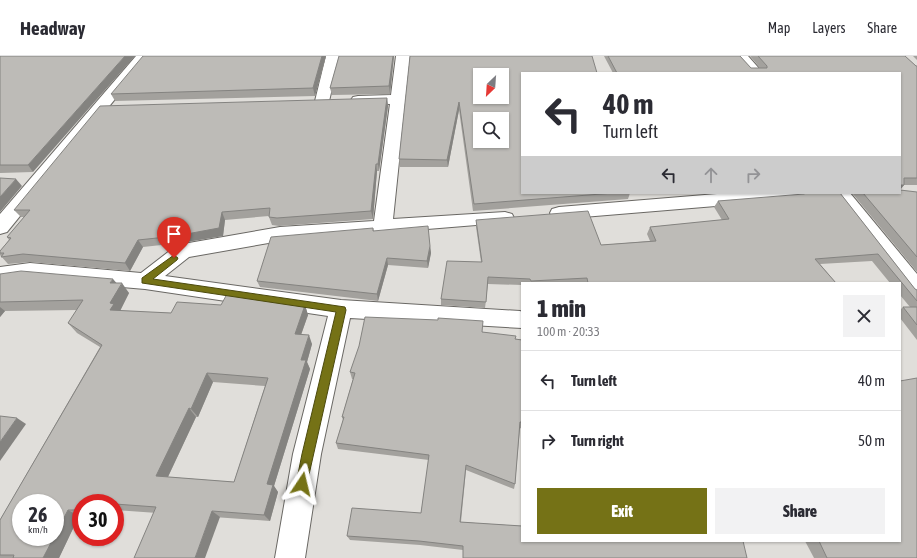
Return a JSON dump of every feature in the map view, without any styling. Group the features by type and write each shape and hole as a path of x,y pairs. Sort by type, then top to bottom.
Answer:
{"street":[{"path":"0,227 38,180 107,108 143,56"},
{"path":"322,101 333,56"},
{"path":"383,227 403,56"},
{"path":"741,56 755,72"},
{"path":"306,101 398,100"},
{"path":"15,179 38,180"},
{"path":"145,281 183,251 280,234 787,194"},
{"path":"841,194 917,289"},
{"path":"0,275 30,271 145,281 341,310 520,320"},
{"path":"290,558 307,454 341,310"}],"building":[{"path":"0,56 125,56 28,165 0,165"},
{"path":"143,56 322,56 313,88 111,94"},
{"path":"339,56 393,56 389,86 330,88"},
{"path":"410,56 592,56 597,72 521,72 521,194 601,194 474,204 459,102 447,160 399,159"},
{"path":"608,56 740,56 751,68 767,68 758,56 905,56 917,66 917,178 904,178 904,185 901,185 901,72 616,72"},
{"path":"387,98 378,164 376,164 371,211 277,218 269,217 270,208 222,212 219,228 176,236 138,240 125,263 23,254 1,257 4,253 0,253 0,251 11,238 7,237 30,210 14,210 100,106"},
{"path":"0,178 16,179 0,197"},
{"path":"901,190 917,192 917,257 864,194 901,194"},
{"path":"804,194 841,194 917,290 917,301 878,254 815,259 835,282 588,282 587,278 531,281 530,279 488,277 486,302 441,299 447,261 482,262 476,220 588,211 601,245 656,241 650,227 729,219 718,201"},
{"path":"428,226 430,246 427,261 387,258 377,294 257,281 271,237 373,228 373,231"},
{"path":"21,271 113,279 110,283 122,283 110,303 114,304 110,310 171,313 177,302 221,305 227,294 305,305 295,334 309,335 301,360 306,360 267,484 273,485 264,515 212,511 195,558 134,558 156,507 124,505 124,494 72,494 72,510 68,510 64,518 64,494 15,494 102,345 68,323 83,300 0,302 0,274","holes":["207,373 268,378 234,482 156,476 189,408 191,409"]},
{"path":"903,307 917,307 917,325"},
{"path":"365,317 438,320 438,318 483,321 482,332 516,336 515,339 521,340 521,422 515,484 466,465 460,522 521,526 521,542 743,542 747,558 463,558 463,546 419,541 347,536 352,508 421,513 429,455 336,443 355,373 350,372 359,346"},
{"path":"917,378 917,558 827,558 819,542 901,542 901,381"},
{"path":"0,416 17,418 0,442"},
{"path":"12,499 12,546 49,546 43,558 13,558 14,555 0,555 0,520"}],"route":[{"path":"174,258 145,281 341,310 307,454 302,484"}]}
